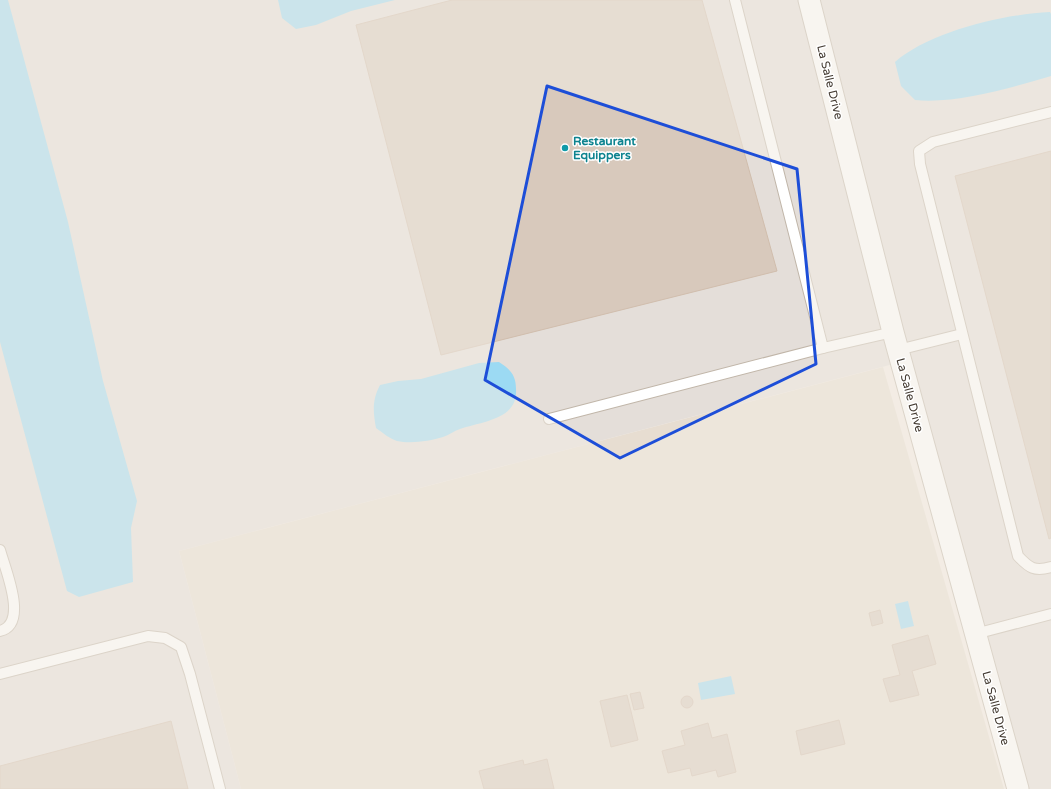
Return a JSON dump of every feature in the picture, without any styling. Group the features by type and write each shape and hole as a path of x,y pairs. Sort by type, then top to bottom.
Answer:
{"street":[{"name":"La Salle Drive","path":"809,0 896,341 1018,789"}],"lane":[{"path":"735,0 823,348"},
{"path":"1051,112 933,142 919,151 920,164 1018,556 1028,566 1039,571 1051,567"},
{"path":"549,419 823,348 962,334"},
{"path":"0,550 15,605 14,620 4,630 0,631"},
{"path":"975,634 1051,614"},
{"path":"0,674 148,636 165,638 181,647 220,789"}],"highlighted area":[{"path":"547,86 797,169 816,364 620,458 485,380"}],"shaded area":[{"path":"0,0 1051,0 1051,789 1018,789 901,362 179,551 241,789 0,789"},
{"path":"883,367 1004,789 241,789 179,551"}],"water":[{"path":"0,0 8,0 68,222 103,381 137,501 131,528 133,582 79,597 67,591 0,342"},
{"path":"278,0 395,0 351,11 316,25 296,29 282,18"},
{"path":"1050,12 1051,76 983,94 948,100 915,100 901,86 895,62 910,51 927,42 968,26 1011,16"},
{"path":"499,362 514,376 516,389 515,399 511,407 497,418 460,429 443,437 420,442 397,441 376,428 374,406 377,390 380,385 398,381 421,379 479,363"},
{"path":"908,601 914,626 901,629 895,604"},
{"path":"731,676 735,694 701,700 698,683"}],"building":[{"name":"Restaurant Equippers","path":"452,0 702,0 777,271 441,355 356,25"},
{"path":"1051,151 1051,538 1049,539 955,176"},
{"path":"880,610 883,623 872,626 869,613"},
{"path":"928,635 936,664 912,671 919,695 890,702 883,679 900,675 892,645"},
{"path":"640,692 644,708 634,710 630,694"},
{"path":"627,695 638,740 611,747 600,701"},
{"path":"685,696 689,696 693,702 689,708 685,708 681,704 681,700"},
{"path":"839,720 845,744 801,755 796,731"},
{"path":"171,721 188,789 0,789 0,766"},
{"path":"708,723 712,738 727,734 736,772 718,777 716,770 692,776 690,768 668,773 662,751 685,745 681,731"},
{"path":"547,759 554,789 484,789 479,771 523,760 524,765"}],"place":[{"name":"Restaurant Equippers","path":"565,148"}]}
